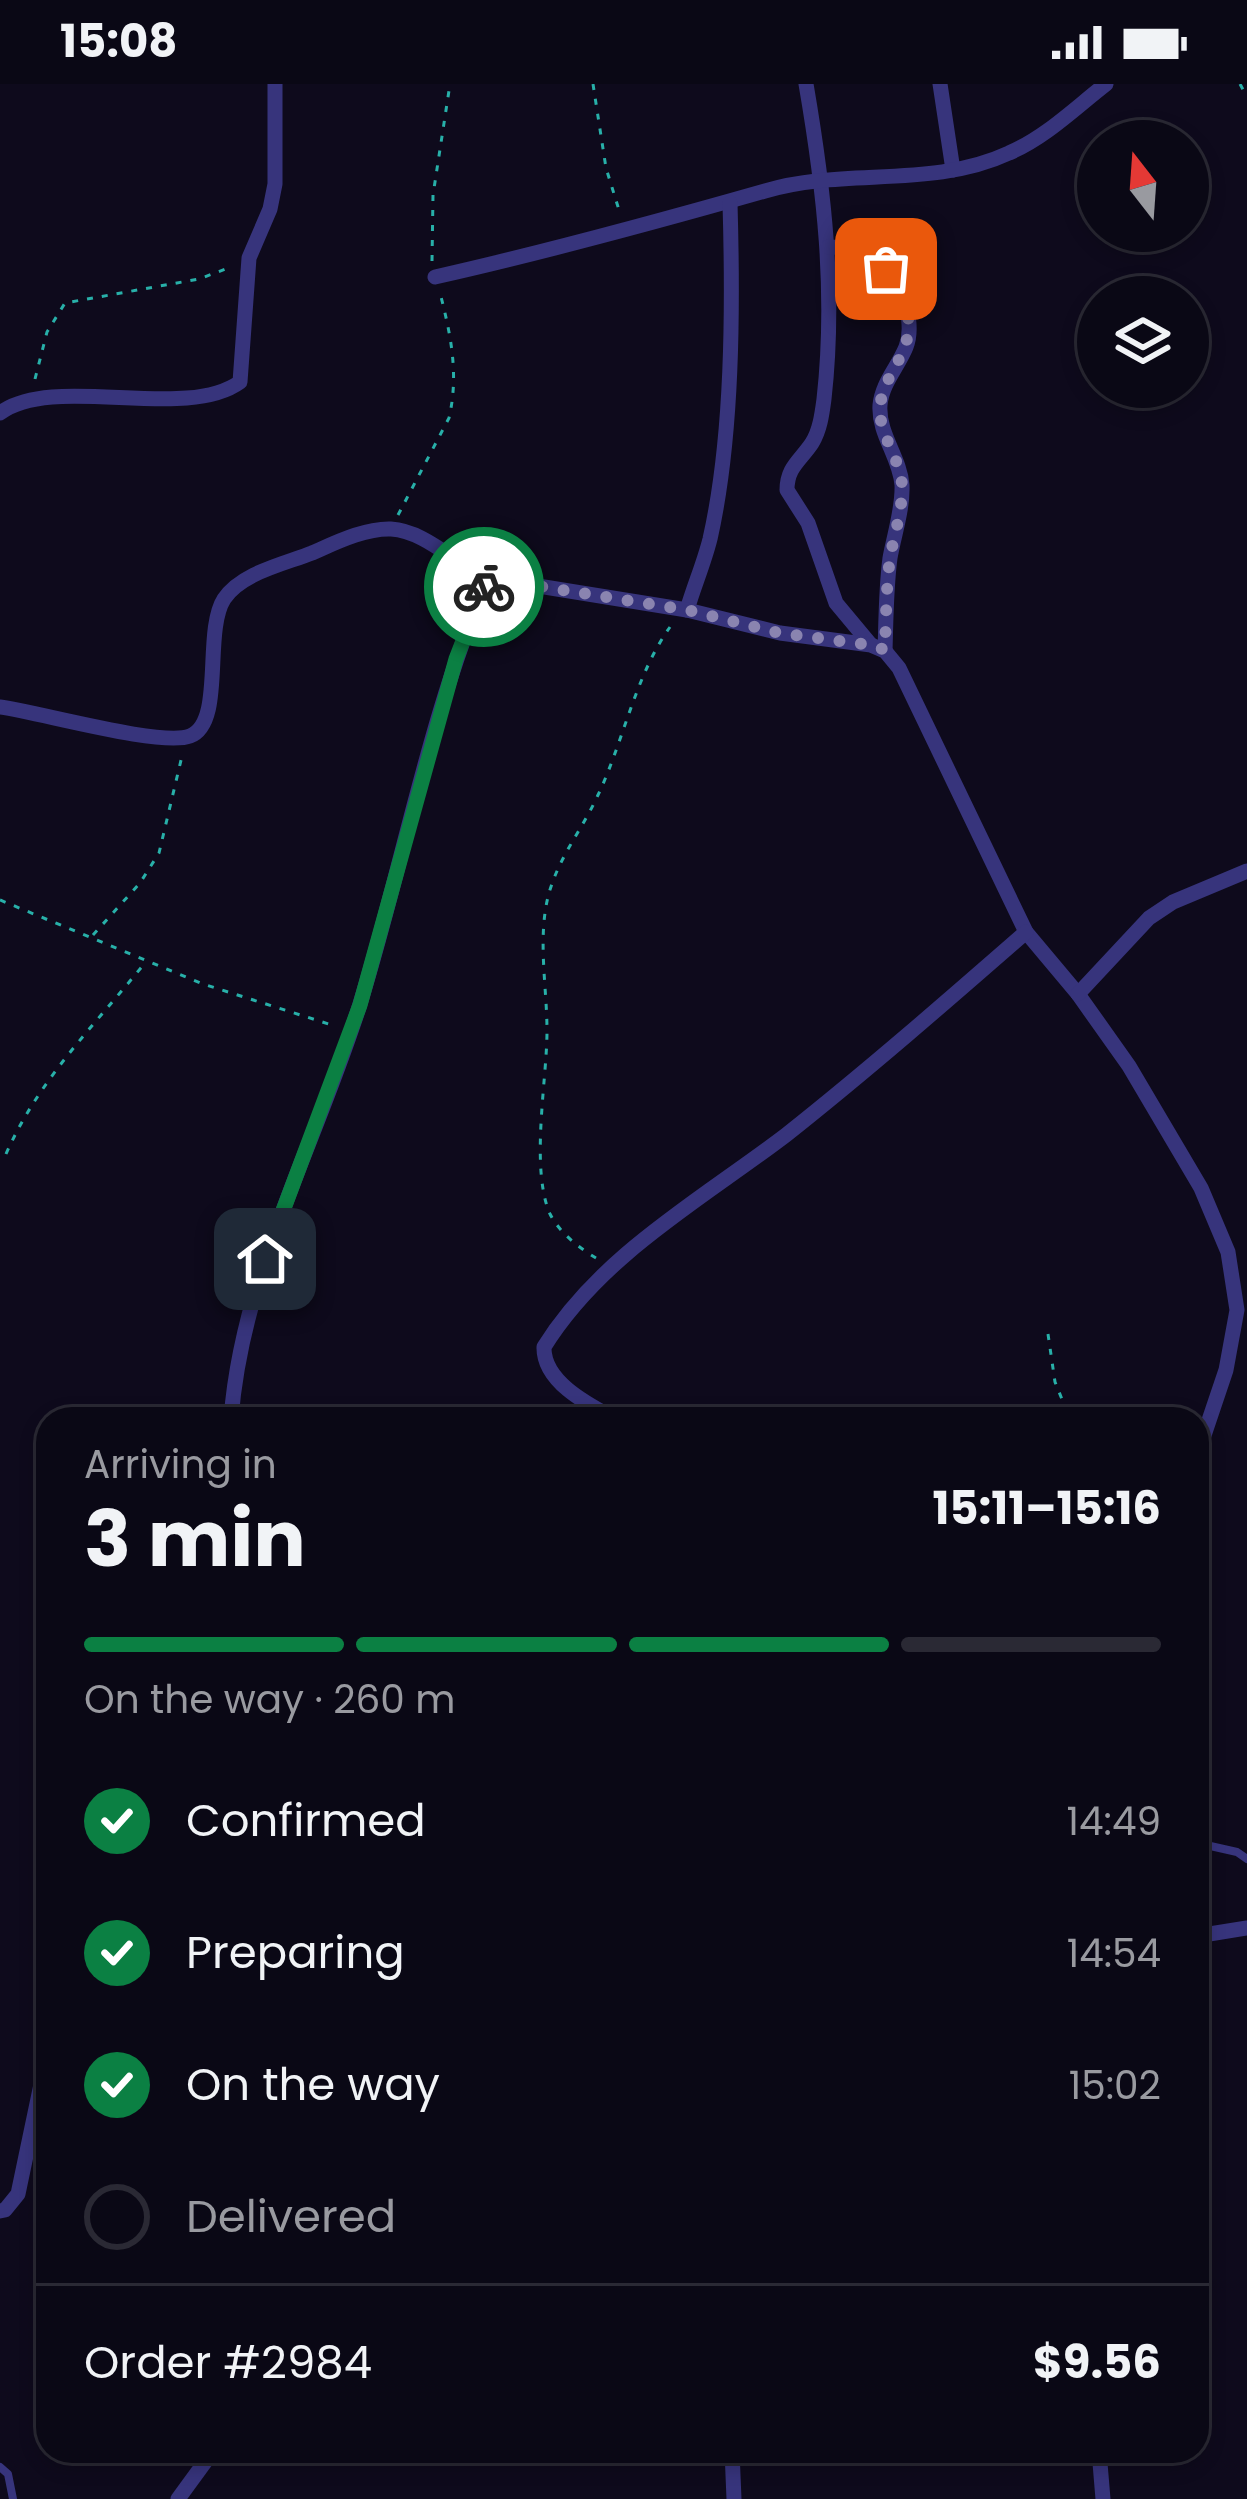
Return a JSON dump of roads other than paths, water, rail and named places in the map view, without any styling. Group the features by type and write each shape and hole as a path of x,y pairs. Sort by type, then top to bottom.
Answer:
{"street":[{"path":"0,412 31,400 225,393 240,382 249,258 275,184 275,84"},
{"path":"806,84 823,180 828,248 826,358 820,424 813,442 791,466 787,490 808,524 836,603 911,691 1026,932 1078,994 1201,1187 1228,1252 1237,1310 1226,1370 1209,1420"},
{"path":"940,84 953,170"},
{"path":"435,277 767,190 823,180 953,170 996,159 1041,136 1106,84"},
{"path":"687,610 709,541 718,491 734,277 730,203"},
{"path":"828,248 865,251 886,269 905,302 911,327 880,408 902,491 878,648"},
{"path":"0,707 185,738 202,730 209,711 218,613 225,597 247,578 338,542 391,529 418,536 464,568 488,578 687,610 779,633 878,648"},
{"path":"232,1407 254,1294 351,1030 456,659 488,578"},
{"path":"1078,994 1149,918 1174,902 1247,871"},
{"path":"595,1407 573,1394 548,1369 544,1347 558,1326 637,1245 835,1096 1026,932"},
{"path":"1209,1934 1247,1928"},
{"path":"0,2211 18,2194 36,2108"},
{"path":"178,2499 204,2463"},
{"path":"732,2463 734,2499"},
{"path":"1100,2463 1102,2499"}],"lane":[{"path":"1209,1846 1247,1859"},
{"path":"0,2468 8,2474 14,2499"}]}
